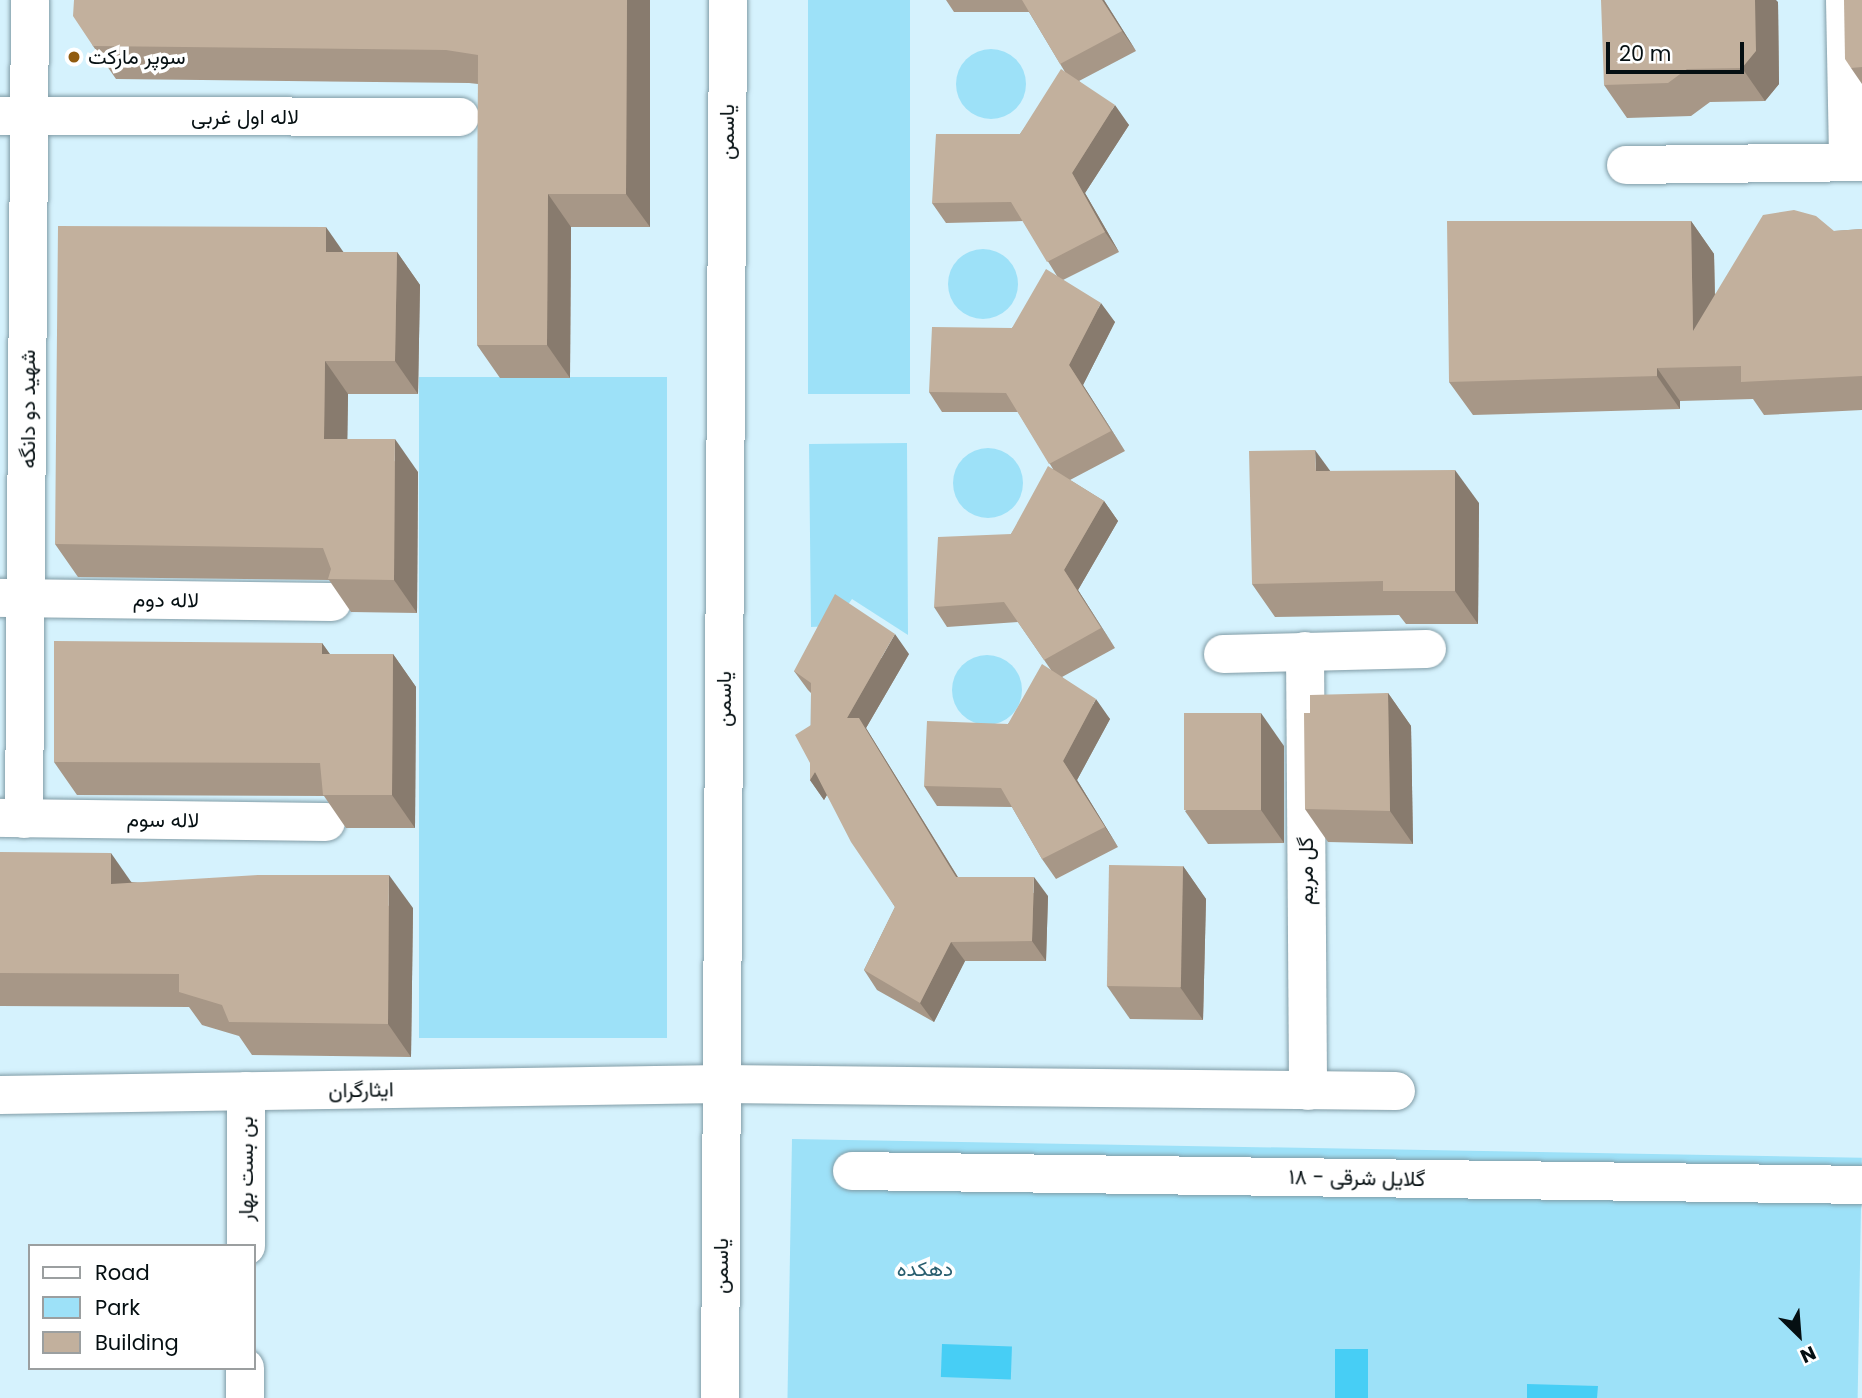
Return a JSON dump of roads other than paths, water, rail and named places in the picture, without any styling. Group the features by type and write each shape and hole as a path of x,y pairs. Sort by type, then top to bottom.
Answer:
{"street":[{"name":"شهید دو دانگه","path":"12,818 15,116 30,0"},
{"name":"یاسمن","path":"720,1398 728,0"},
{"path":"1626,165 1855,162 1845,0"},
{"name":"لاله اول غربی","path":"15,116 460,117"},
{"name":"لاله دوم","path":"14,598 332,602"},
{"path":"1223,654 1427,649"},
{"name":"گل مریم","path":"1305,651 1308,1091"},
{"name":"لاله سوم","path":"12,818 326,822"},
{"name":"ایثارگران","path":"0,1095 722,1084 1396,1091"},
{"name":"بن بست بهار","path":"246,1091 246,1244"},
{"name":"گلایل شرقی - ۱۸","path":"852,1171 1862,1185"},
{"path":"245,1370 245,1398"}],"place":[{"name":"سوپر مارکت","path":"74,57"}],"park label":[{"name":"دهکده","path":"925,1269"}]}
